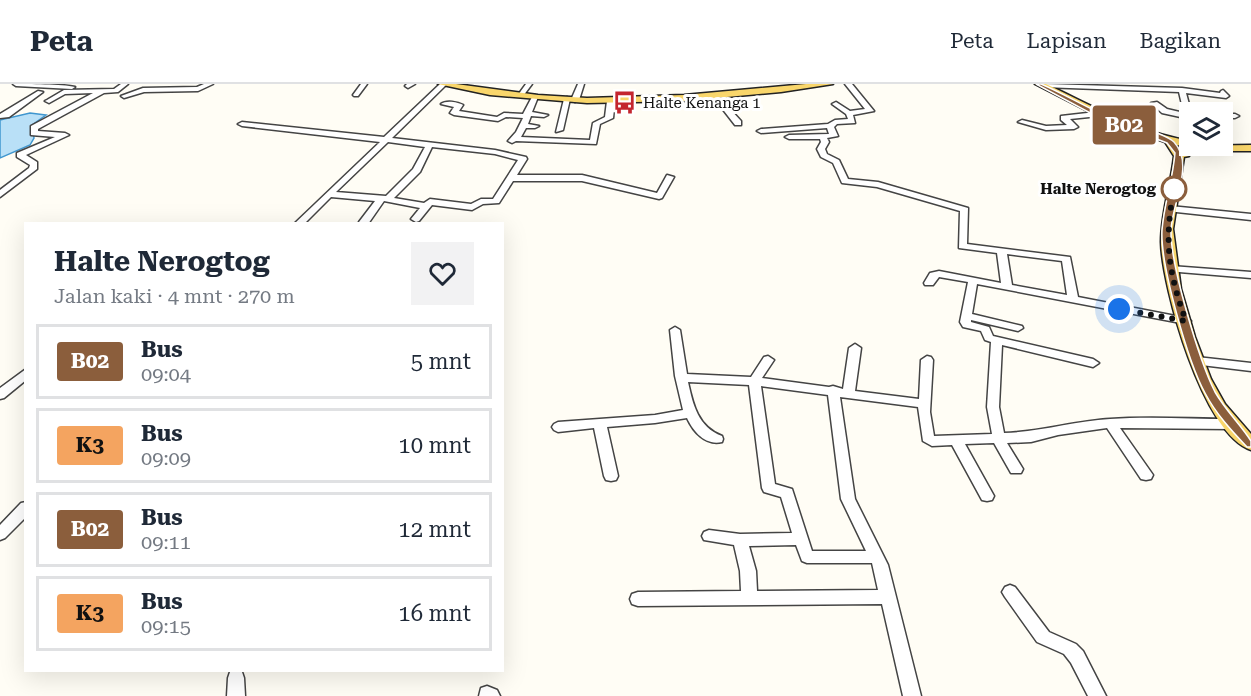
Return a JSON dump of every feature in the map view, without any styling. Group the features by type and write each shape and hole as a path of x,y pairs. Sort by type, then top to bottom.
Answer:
{"main road":[{"path":"443,84 520,96 611,101 716,97 790,86 829,84"},
{"path":"1042,85 1096,114 1179,142"},
{"path":"1170,141 1178,153 1179,161 1167,230 1171,269 1197,361 1210,393 1231,424 1251,444"},
{"path":"1233,147 1251,148"},
{"path":"1179,161 1183,156"}],"street":[{"path":"16,84 75,86"},
{"path":"31,91 116,91 124,84"},
{"path":"124,96 146,87 198,89 210,84"},
{"path":"356,95 364,84"},
{"path":"300,222 443,84"},
{"path":"520,96 529,84"},
{"path":"559,130 571,100 581,84"},
{"path":"848,84 870,111 849,113"},
{"path":"1042,85 1180,88 1226,96 1223,92"},
{"path":"49,101 75,86"},
{"path":"0,194 33,169 33,164 20,155 65,135 34,133 34,129 103,91"},
{"path":"0,116 6,115 40,92"},
{"path":"516,139 535,97"},
{"path":"716,97 738,123"},
{"path":"502,153 510,142 516,139 593,142 597,123 609,118 611,101"},
{"path":"1155,103 1165,111 1179,114"},
{"path":"445,104 459,105 454,112 471,117 498,119 504,115 544,115"},
{"path":"764,131 852,122 849,113 836,104"},
{"path":"1022,122 1046,128 1074,127 1064,118 1096,114"},
{"path":"1113,121 1140,118"},
{"path":"242,124 430,144 502,153 523,159 496,201 481,202 472,207 430,202 416,219"},
{"path":"523,126 535,126"},
{"path":"789,137 834,136 830,126"},
{"path":"823,137 825,142 821,149 824,155 836,162 845,181 878,185 965,210 962,246 1067,259 1074,300"},
{"path":"364,222 384,200 417,171 430,144"},
{"path":"512,177 518,180 582,178 659,196 670,177"},
{"path":"329,194 426,206"},
{"path":"1170,209 1251,217"},
{"path":"1002,251 1007,287"},
{"path":"1171,269 1251,275"},
{"path":"929,283 934,275 939,274 1186,321"},
{"path":"973,281 965,322 967,325 985,329 989,338 997,341 1093,363"},
{"path":"968,316 1018,328"},
{"path":"675,330 690,413 696,428 707,438 717,439"},
{"path":"997,341 993,407 999,440 1016,469"},
{"path":"849,392 855,348"},
{"path":"768,360 754,381 769,488 787,493 807,557 877,557"},
{"path":"927,360 924,404 928,438 932,441 999,440 1110,423 1231,424"},
{"path":"1197,361 1251,367"},
{"path":"0,395 6,383 24,374"},
{"path":"684,378 754,381 849,392 924,404"},
{"path":"833,390 848,499 877,557 890,597 912,696"},
{"path":"558,427 600,425 690,413"},
{"path":"1110,423 1146,475"},
{"path":"600,425 611,476"},
{"path":"956,441 987,496"},
{"path":"0,534 24,509"},
{"path":"709,536 740,540 801,539"},
{"path":"740,540 748,571 749,597"},
{"path":"1010,592 1043,637 1070,649 1077,657 1097,696"},
{"path":"638,599 890,597"},
{"path":"236,678 236,696"}],"water":[{"path":"30,113 46,115 32,125 34,138 30,145 0,158 0,120"}],"bus line":[{"name":"B02","path":"1039,84 1096,114 1170,141 1178,153 1177,176 1167,230 1171,269 1200,369 1210,393 1226,418 1251,444"}],"place":[{"name":"Halte Kenanga 1","path":"625,103"},
{"name":"Halte Nerogtog","path":"1174,189"}],"route":[{"path":"1119,309 1186,321 1168,253 1167,230 1174,189"}]}
